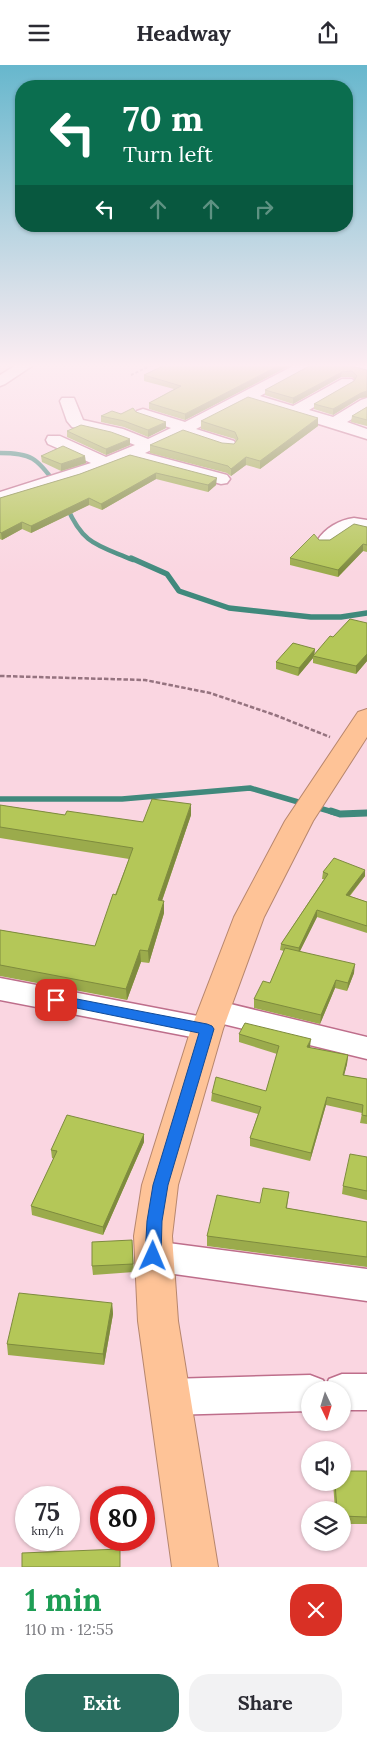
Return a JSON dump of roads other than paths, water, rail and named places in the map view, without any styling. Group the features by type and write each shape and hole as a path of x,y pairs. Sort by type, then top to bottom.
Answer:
{"highway":[{"path":"195,1567 158,1321 153,1256 160,1185 210,1020 249,917 306,809 367,717"}],"street":[{"path":"121,434 147,445"},
{"path":"0,498 105,463 170,434"},
{"path":"199,434 228,445"},
{"path":"54,440 105,463"},
{"path":"127,453 221,479"},
{"path":"326,541 348,522 356,522 367,526"},
{"path":"0,989 210,1020 364,1048"},
{"path":"153,1256 367,1285"},
{"path":"351,1392 367,1392"},
{"path":"169,1397 301,1393"}],"waterway":[{"path":"0,453 19,454 32,459 43,468 55,483"},
{"path":"67,507 73,520 86,537 101,547 133,560"},
{"path":"131,558 167,574 179,591 229,608 311,617 341,617 367,613"},
{"path":"0,799 122,799 250,788 336,813"},
{"path":"331,811 340,814 367,813"}]}
